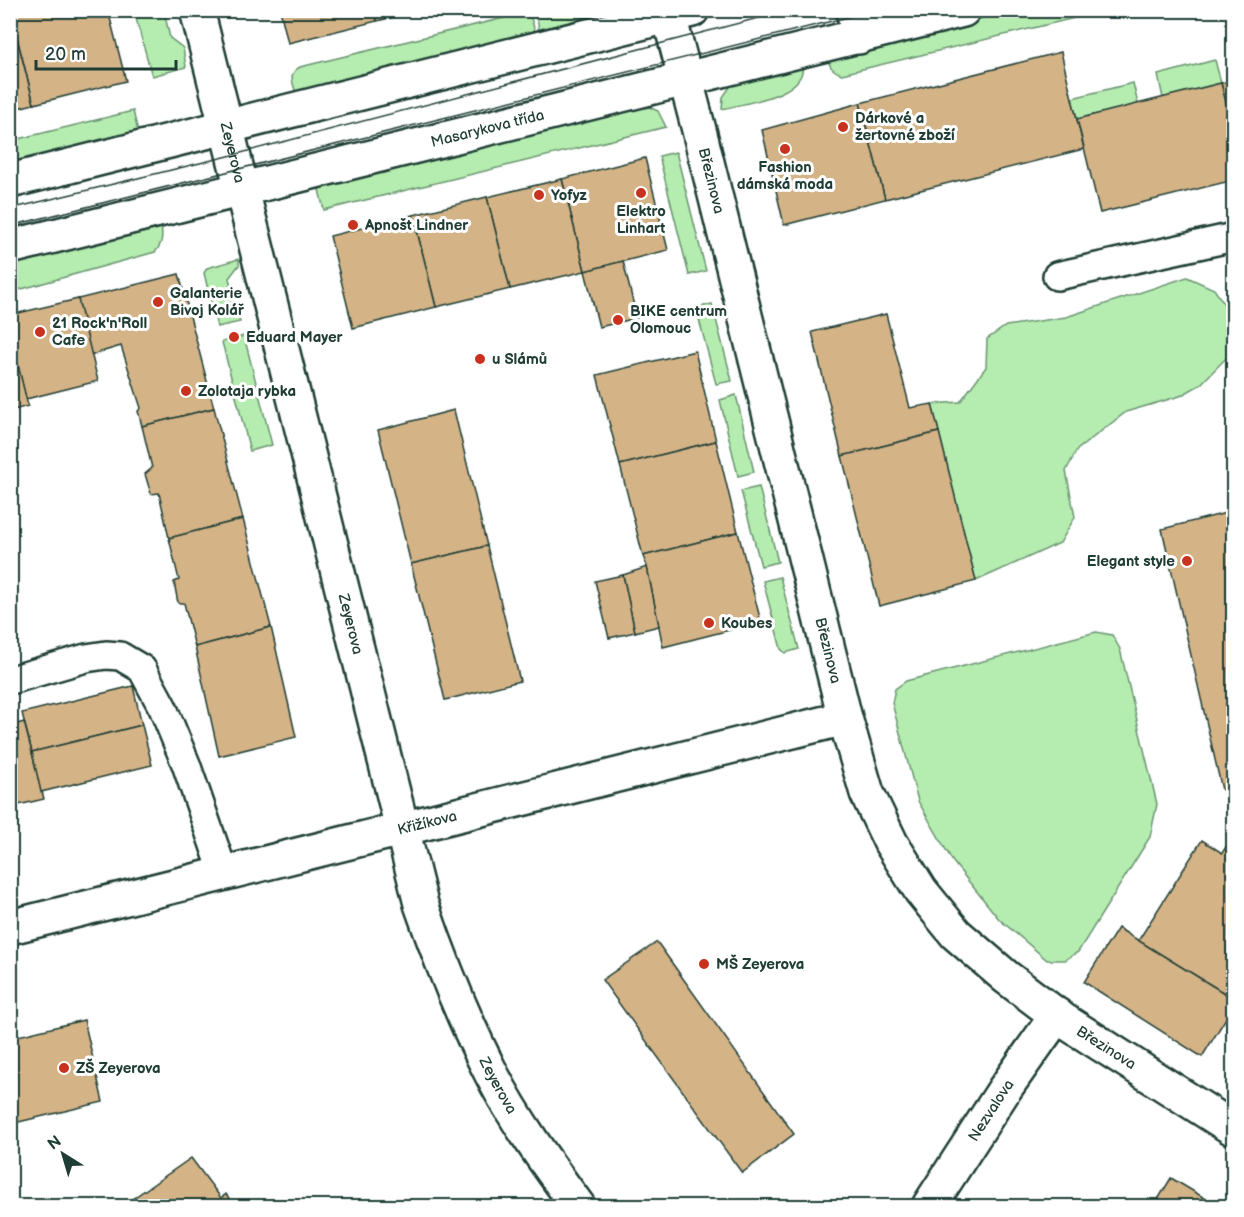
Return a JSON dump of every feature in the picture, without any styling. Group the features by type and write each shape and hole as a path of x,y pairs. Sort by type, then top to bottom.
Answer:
{"street":[{"name":"Zeyerova","path":"197,10 421,904 443,969 491,1074 526,1132 578,1206"},
{"name":"Masarykova třída","path":"10,247 686,80 856,24 963,10"},
{"path":"10,181 681,13"},
{"name":"Březinova","path":"681,13 686,80 844,718 867,793 891,843 921,891 956,934 1006,977 1057,1015 1233,1129"},
{"name":"Křižíkova","path":"10,927 844,718"},
{"name":"Nezvalova","path":"929,1206 1057,1015"}],"lane":[{"path":"1057,276 1233,237"},
{"path":"14,679 86,658 106,655 120,656 142,669 163,708 183,755 224,874"}],"green space":[{"path":"134,11 164,11 170,38 183,48 186,67 152,76"},
{"path":"532,11 643,11 297,96 292,76 300,67 529,12 536,34 539,33 538,23"},
{"path":"1012,11 1104,11 842,74 833,70 828,60 827,56"},
{"path":"1215,60 1221,83 1163,98 1158,75"},
{"path":"802,63 802,74 796,83 786,90 773,96 722,109 723,97 732,84"},
{"path":"1133,83 1138,104 1077,119 1072,98"},
{"path":"645,105 658,111 666,127 324,210 317,182"},
{"path":"133,111 139,136 11,167 10,141"},
{"path":"676,152 706,271 689,275 659,156"},
{"path":"161,222 161,241 155,252 11,292 11,259"},
{"path":"239,259 239,265 229,278 240,322 217,327 204,273 207,268"},
{"path":"1187,277 1214,289 1233,317 1230,354 1200,385 1180,396 1126,412 1077,450 1066,471 1075,517 1060,543 976,581 932,404 960,402 986,367 987,339 1006,326 1066,317"},
{"path":"712,304 732,381 716,384 696,308"},
{"path":"244,336 272,445 250,451 222,342"},
{"path":"736,395 754,472 738,476 720,400"},
{"path":"759,487 778,562 761,566 741,491"},
{"path":"780,577 799,649 785,653 781,649 763,581"},
{"path":"1096,632 1112,635 1120,649 1157,804 1150,837 1078,952 1065,960 1047,960 999,919 953,862 918,801 892,703 895,689 906,681"}],"building":[{"path":"10,10 13,13 21,10 108,10 126,81 34,104"},
{"path":"280,10 375,10 377,21 288,43"},
{"path":"375,10 421,10 377,21"},
{"path":"10,12 34,104 10,110"},
{"path":"1061,52 1084,149 885,199 860,103"},
{"path":"1234,80 1234,134 1221,83"},
{"path":"1221,83 1234,134 1234,180 1100,213 1077,119"},
{"path":"860,103 885,199 784,225 762,130"},
{"path":"645,158 668,250 585,271 562,179"},
{"path":"562,179 585,271 510,289 487,197"},
{"path":"487,197 510,289 436,307 413,215"},
{"path":"413,215 436,307 353,328 330,236"},
{"path":"623,261 637,318 599,327 585,271"},
{"path":"179,274 214,408 142,426 138,411 141,408 121,346 91,355 78,299"},
{"path":"78,299 98,381 26,399 10,332 10,315"},
{"path":"886,314 910,408 932,404 939,432 842,456 812,332"},
{"path":"10,332 28,406 10,411"},
{"path":"695,351 716,441 620,465 597,375"},
{"path":"214,408 243,519 169,538 159,493 151,494 145,474 152,468 142,426"},
{"path":"454,410 487,546 411,564 378,430"},
{"path":"939,432 976,581 879,606 842,456"},
{"path":"716,441 738,532 643,556 620,465"},
{"path":"1234,511 1234,789 1222,790 1162,529"},
{"path":"243,519 271,627 195,647 184,603 178,603 174,582 179,580 169,538"},
{"path":"738,532 761,622 663,647 643,556"},
{"path":"487,546 520,681 445,700 411,564"},
{"path":"647,567 659,626 635,632 623,575"},
{"path":"623,575 635,632 609,638 595,581"},
{"path":"271,627 296,737 219,756 195,647"},
{"path":"133,686 142,725 32,752 22,713"},
{"path":"24,722 44,799 10,807 10,726"},
{"path":"142,725 152,765 41,792 32,752"},
{"path":"1234,835 1234,999 1138,941 1202,840 1222,853"},
{"path":"1118,928 1234,999 1234,1005 1202,1057 1084,982"},
{"path":"657,942 794,1134 742,1173 602,980"},
{"path":"84,1020 103,1102 10,1124 10,1038"},
{"path":"191,1158 221,1198 226,1194 235,1206 122,1206"},
{"path":"1171,1178 1218,1206 1154,1206"}],"tram line":[{"path":"10,209 233,155 789,10"},
{"path":"10,226 876,10"}],"place":[{"name":"Dárkové a žertovné zboží","path":"843,127"},
{"name":"Fashion dámská moda","path":"785,149"},
{"name":"Elektro Linhart","path":"641,193"},
{"name":"Yofyz","path":"539,195"},
{"name":"Apnošt Lindner","path":"353,225"},
{"name":"Galanterie Bivoj Kolář","path":"158,302"},
{"name":"BIKE centrum Olomouc","path":"618,320"},
{"name":"21 Rock'n'Roll Cafe","path":"40,332"},
{"name":"Eduard Mayer","path":"234,337"},
{"name":"u Slámů","path":"480,359"},
{"name":"Zolotaja rybka","path":"186,391"},
{"name":"Elegant style","path":"1187,561"},
{"name":"Koubes","path":"709,623"},
{"name":"MŠ Zeyerova","path":"704,964"},
{"name":"ZŠ Zeyerova","path":"64,1068"}]}
